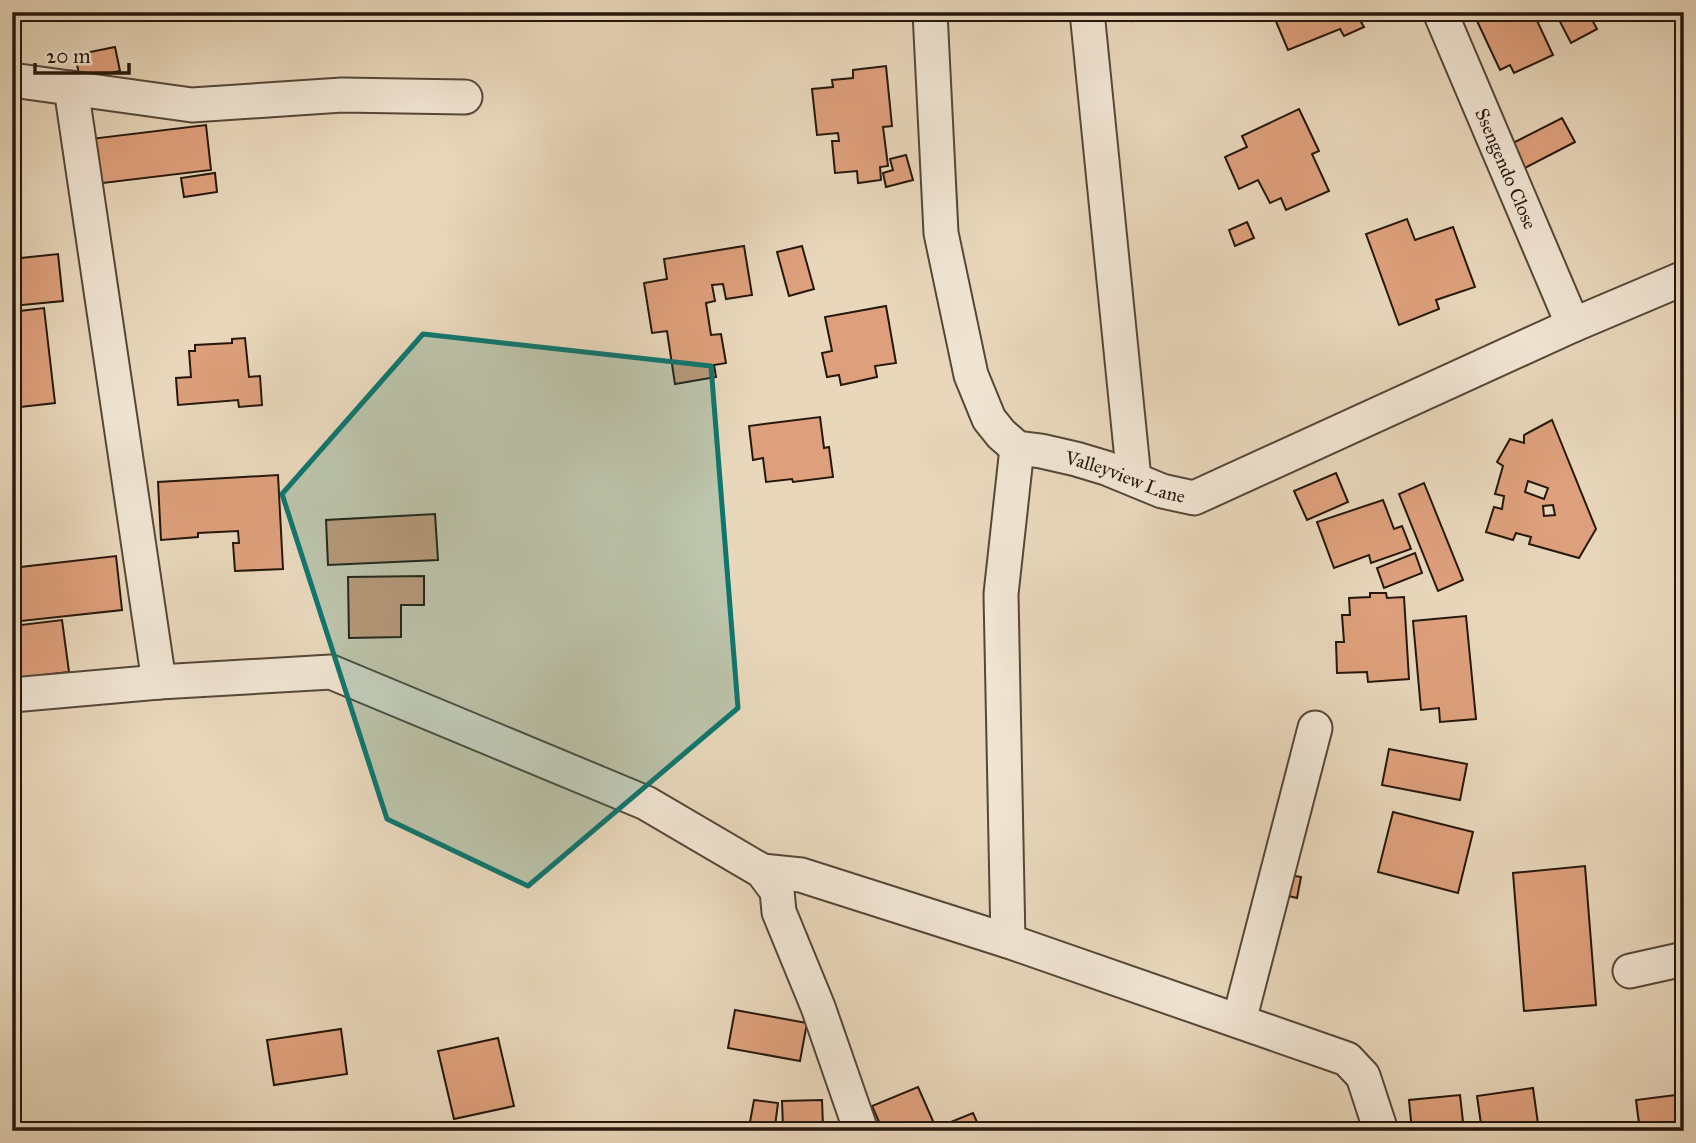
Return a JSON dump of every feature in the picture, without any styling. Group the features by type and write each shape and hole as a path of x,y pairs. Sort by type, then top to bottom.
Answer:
{"street":[{"path":"930,12 941,233 971,375 979,399 989,419 1017,448 1001,594 1007,941"},
{"path":"1087,12 1134,478"},
{"name":"Ssengendo Close","path":"1440,12 1573,325"},
{"path":"12,80 192,105 342,95 465,97"},
{"path":"71,88 159,682"},
{"name":"Valleyview Lane","path":"1017,448 1076,459 1134,478 1162,491 1194,498 1573,325 1684,278"},
{"path":"12,695 159,682 331,672 646,803 762,871 777,891 779,912 818,1007 862,1131"},
{"path":"1239,1021 1315,728"},
{"path":"762,871 801,875 1007,941 1347,1059 1363,1076 1381,1131"},
{"path":"1630,971 1684,959"}],"highlighted area":[{"path":"423,334 711,366 738,708 528,886 387,819 282,494"}],"building":[{"path":"1129,12 1148,12 1133,21"},
{"path":"1272,12 1383,12 1361,22 1364,27 1344,36 1340,29 1288,50"},
{"path":"1484,12 1533,12 1553,55 1514,73 1510,65 1500,70 1477,21 1486,17"},
{"path":"1555,12 1588,12 1597,29 1571,43"},
{"path":"115,47 120,71 80,79 75,55"},
{"path":"886,66 892,126 883,127 888,166 880,167 881,180 858,183 857,171 835,173 832,141 839,141 838,133 817,135 812,89 833,87 832,80 853,78 853,70"},
{"path":"1299,109 1319,151 1312,154 1329,191 1286,210 1281,198 1270,203 1258,180 1239,189 1225,157 1247,147 1242,136"},
{"path":"1562,118 1575,142 1519,171 1507,146"},
{"path":"206,125 211,170 95,184 90,139"},
{"path":"906,155 913,180 886,187 883,173 893,170 890,159"},
{"path":"215,173 217,192 184,197 181,178"},
{"path":"1407,219 1415,240 1453,227 1475,287 1436,300 1439,309 1399,325 1366,234"},
{"path":"1247,222 1254,238 1235,246 1229,230"},
{"path":"744,246 752,295 726,299 723,284 712,285 715,301 706,303 711,335 721,334 726,363 714,365 716,377 675,384 667,331 652,333 644,283 667,279 664,259"},
{"path":"802,246 814,289 789,296 777,252"},
{"path":"58,254 63,301 12,306 12,259"},
{"path":"886,306 896,363 875,366 877,377 841,385 839,375 827,377 822,353 832,351 825,317"},
{"path":"44,308 55,403 12,408 12,312"},
{"path":"245,338 249,377 260,376 262,405 239,407 238,400 178,405 176,378 191,377 189,351 195,351 195,345 232,343 232,339"},
{"path":"820,417 824,448 829,447 833,477 766,482 763,458 753,460 749,426"},
{"path":"1552,420 1596,529 1579,558 1529,544 1531,537 1516,533 1513,540 1486,532 1494,507 1502,509 1504,496 1495,494 1503,466 1497,462 1510,439 1524,443 1524,435","holes":["1528,481 1548,488 1544,499 1525,492","1553,505 1555,515 1544,516 1543,506"]},
{"path":"1336,473 1348,502 1307,520 1294,491"},
{"path":"278,475 283,569 235,571 233,543 239,543 238,531 198,533 198,537 161,540 158,482"},
{"path":"1424,483 1463,580 1438,591 1399,494"},
{"path":"1383,500 1394,529 1402,526 1411,549 1371,563 1369,555 1334,568 1317,522"},
{"path":"435,514 438,560 328,565 326,520"},
{"path":"1415,553 1422,573 1384,588 1377,568"},
{"path":"116,556 122,610 12,622 12,568"},
{"path":"424,576 424,605 401,605 401,637 349,638 348,577"},
{"path":"1370,593 1386,593 1387,598 1404,597 1409,679 1368,682 1367,672 1337,673 1336,642 1344,642 1342,615 1350,615 1349,598 1370,597"},
{"path":"1466,616 1476,719 1440,722 1439,708 1421,710 1413,621"},
{"path":"62,620 69,672 18,678 12,626"},
{"path":"1389,749 1467,764 1460,800 1382,785"},
{"path":"1393,812 1473,832 1458,893 1378,872"},
{"path":"1585,866 1596,1005 1524,1011 1513,873"},
{"path":"1284,874 1301,877 1297,898 1280,894"},
{"path":"735,1010 807,1023 800,1061 728,1048"},
{"path":"341,1029 347,1074 274,1085 267,1040"},
{"path":"498,1038 514,1106 454,1119 438,1051"},
{"path":"918,1087 936,1128 973,1113 981,1131 883,1131 872,1106"},
{"path":"1533,1088 1539,1131 1482,1131 1477,1096"},
{"path":"1684,1094 1684,1131 1640,1131 1636,1100"},
{"path":"1460,1095 1464,1131 1412,1131 1409,1100"},
{"path":"754,1100 778,1103 775,1126 750,1122"},
{"path":"822,1100 823,1126 783,1127 782,1101"},
{"path":"1610,1126 1610,1131 1572,1131"}]}
